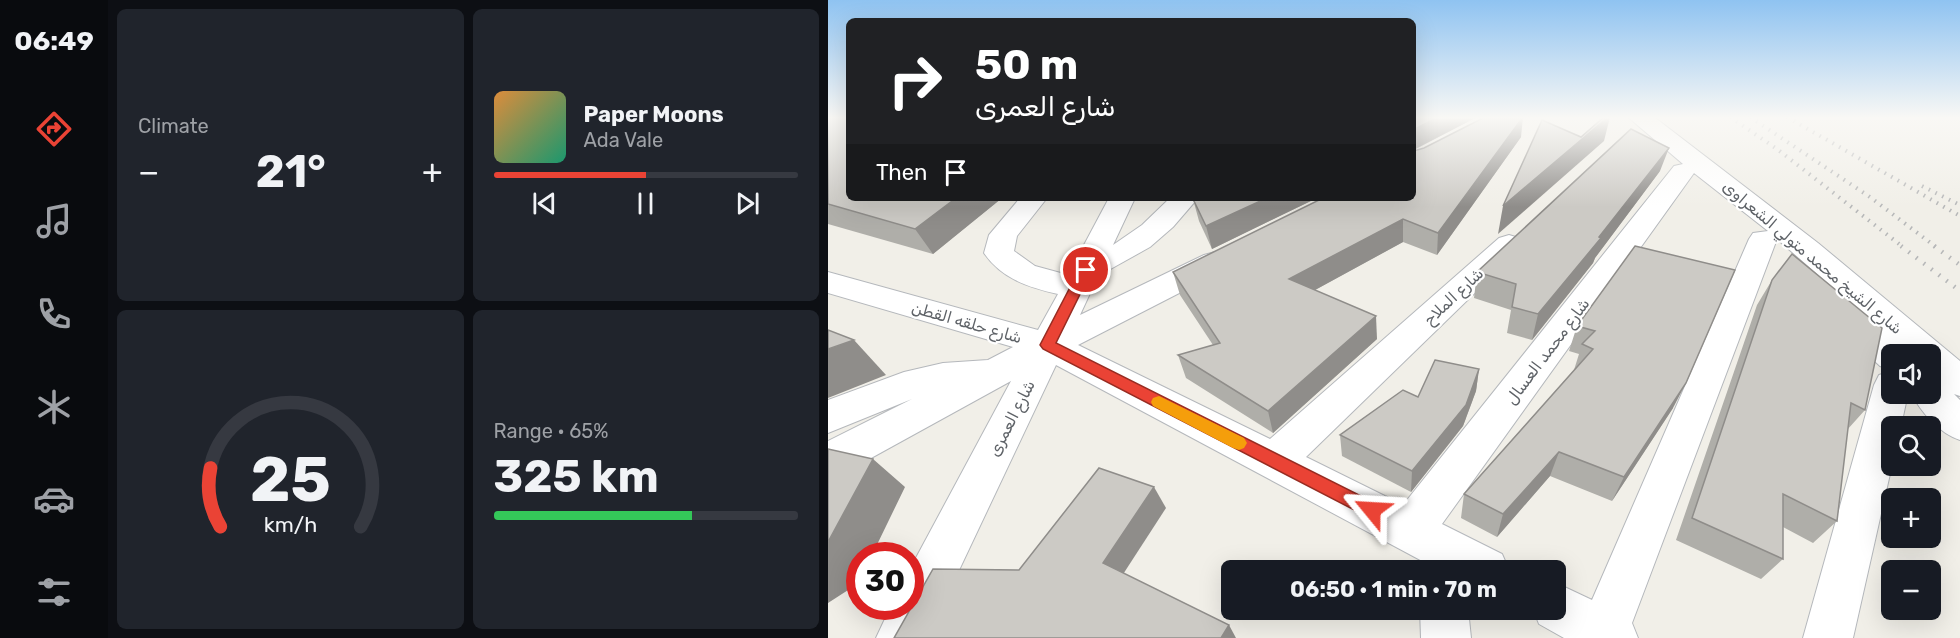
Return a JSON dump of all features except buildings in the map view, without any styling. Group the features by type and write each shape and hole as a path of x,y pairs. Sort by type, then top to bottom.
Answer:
{"street":[{"name":"شارع الشيخ محمد متولي الشعراوى","path":"1653,147 1763,239 1881,347"},
{"name":"شارع الشيخ محمد متولي الشعراوى","path":"1658,147 1808,249 1917,344"},
{"name":"شارع محمد العسال","path":"1432,549 1683,171"},
{"path":"1032,201 1004,235 999,253 1008,266 1030,277 1081,279 1144,239 1182,201"},
{"name":"شارع العمرى","path":"901,638 1120,201"},
{"name":"شارع الملاح","path":"1274,461 1527,227"},
{"path":"1566,612 1608,635 1763,239"},
{"path":"828,461 1048,345 1237,250"},
{"name":"شارع حلقه القطن","path":"828,282 1048,345 1274,461 1432,549 1460,560"},
{"name":"شارع الشيخ محمد متولي الشعراوى","path":"1941,365 1960,382"},
{"path":"828,417 905,385 941,376 995,373"},
{"path":"1828,638 1887,404"},
{"path":"1940,404 1960,424"},
{"path":"1445,620 1446,638"}],"railway":[{"path":"1774,147 1903,247"},
{"path":"1795,147 1870,197 1936,247"},
{"path":"1839,147 1960,216"},
{"path":"1922,186 1960,205"},
{"path":"1901,246 1960,291"},
{"path":"1934,246 1960,265"}],"slow traffic":[{"path":"1159,402 1239,443"}],"route":[{"path":"1086,270 1048,345 1372,510"}]}
